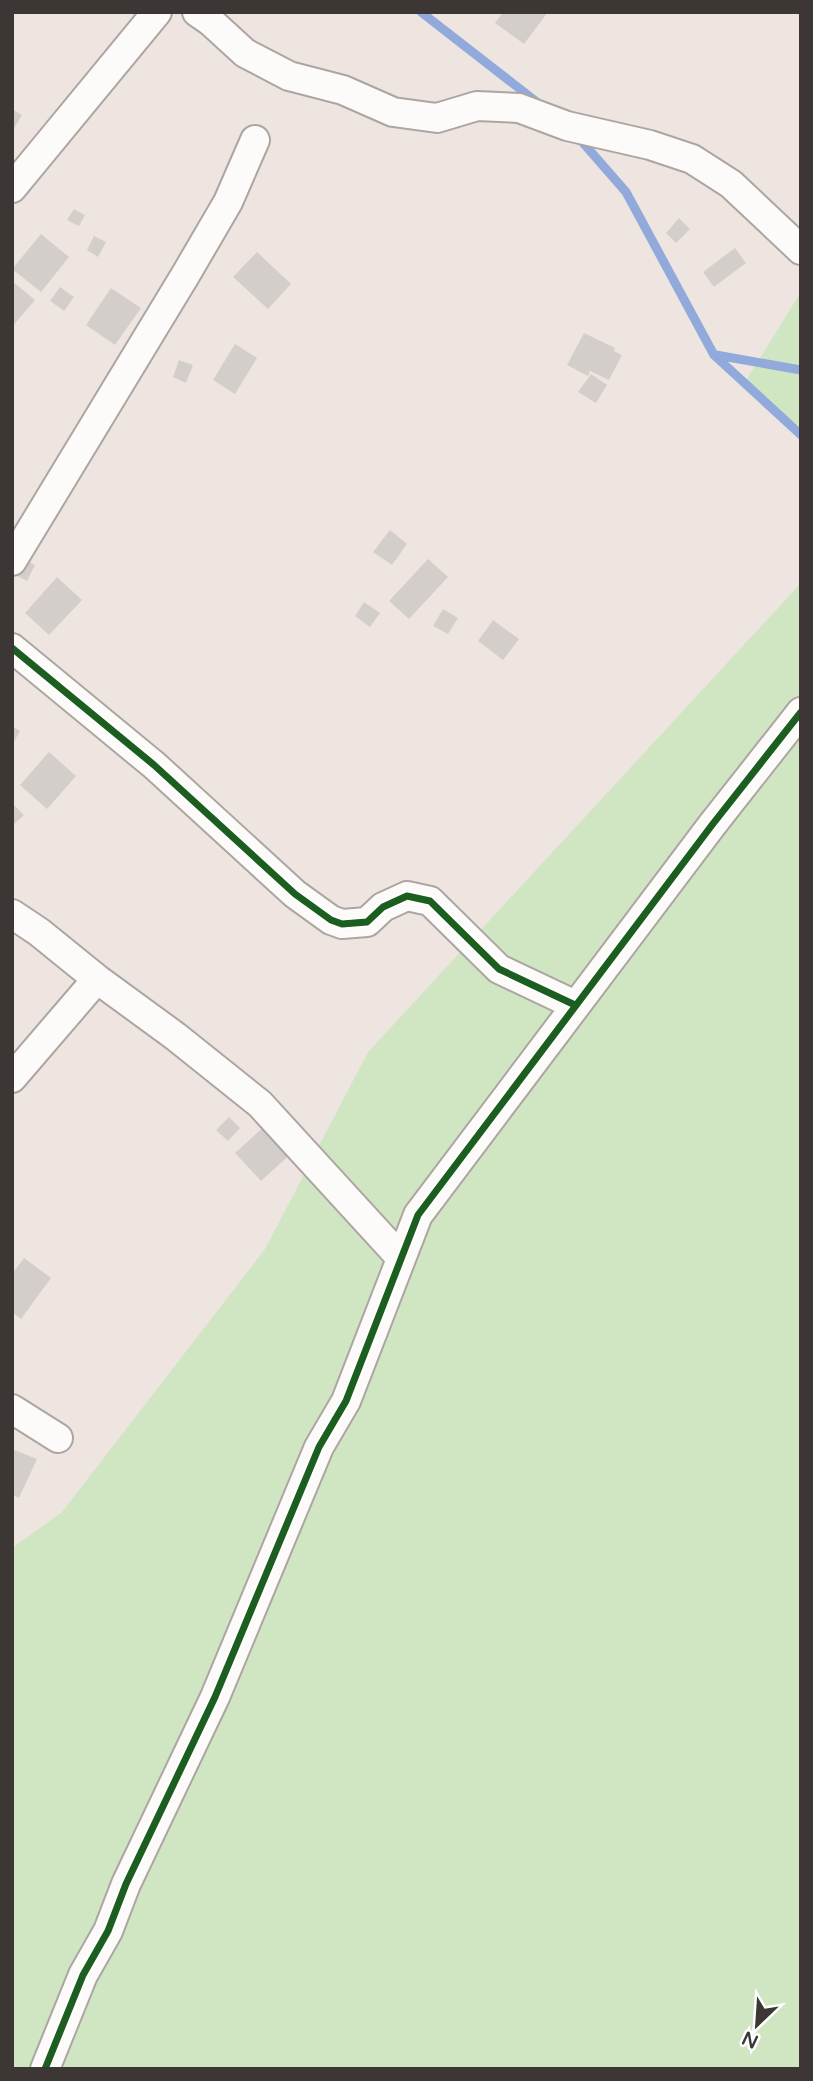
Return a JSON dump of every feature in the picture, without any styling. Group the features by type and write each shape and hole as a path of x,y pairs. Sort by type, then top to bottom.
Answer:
{"street":[{"path":"12,188 157,12"},
{"path":"197,12 245,53 289,76 343,90 393,112 437,118 477,106 519,108 567,126 650,145 692,159 731,184 801,250"},
{"path":"12,561 228,202 255,140"},
{"path":"12,648 155,765 295,894 331,920 342,924 367,922 383,907 407,896 430,901 499,969 575,1005"},
{"path":"45,2069 83,1975 108,1931 126,1884 215,1697 318,1447 346,1401 418,1215 712,825 801,712"},
{"path":"12,914 175,1036 260,1104 400,1257"},
{"path":"12,1078 97,979"},
{"path":"12,1409 58,1438"}],"green space":[{"path":"801,292 801,435 745,382"},
{"path":"801,583 801,2069 12,2069 12,1548 62,1512 265,1249 368,1052"}],"building":[{"path":"503,12 548,12 524,44 495,23"},
{"path":"12,109 22,115 12,132"},
{"path":"74,209 85,215 79,226 67,220"},
{"path":"679,218 690,229 676,243 666,233"},
{"path":"41,234 69,257 41,292 12,269"},
{"path":"94,236 106,242 98,257 87,250"},
{"path":"735,248 746,263 714,287 703,272"},
{"path":"257,252 291,284 268,309 233,277"},
{"path":"12,281 35,300 12,327"},
{"path":"60,287 74,297 64,311 50,301"},
{"path":"111,288 141,308 115,345 86,325"},
{"path":"584,333 615,348 614,351 622,355 609,380 590,371 588,376 567,365"},
{"path":"235,344 257,358 235,394 213,380"},
{"path":"179,360 193,365 186,383 173,377"},
{"path":"591,374 607,385 596,403 578,392"},
{"path":"390,530 407,544 392,565 373,552"},
{"path":"20,557 35,565 27,581 12,573"},
{"path":"428,559 448,577 409,619 389,601"},
{"path":"57,577 82,600 49,635 25,613"},
{"path":"364,602 380,613 370,627 355,616"},
{"path":"443,609 458,618 448,634 433,626"},
{"path":"493,620 519,639 503,660 478,641"},
{"path":"12,726 20,731 12,745"},
{"path":"49,752 76,776 47,809 20,785"},
{"path":"12,803 24,815 12,826"},
{"path":"229,1117 240,1128 228,1141 216,1130"},
{"path":"268,1123 294,1151 261,1181 235,1153"},
{"path":"24,1258 51,1278 21,1319 12,1312 12,1274"},
{"path":"12,1449 37,1459 19,1498 12,1495"}],"waterway":[{"path":"421,12 538,103"},
{"path":"578,137 626,192 714,355 801,435"},
{"path":"716,355 801,370"}],"cycle path":[{"path":"12,648 154,765 295,894 331,920 342,924 367,922 383,907 407,896 430,901 499,969 575,1005"},
{"path":"45,2069 83,1975 108,1931 126,1884 215,1697 319,1447 346,1401 418,1215 712,825 801,712"}]}
